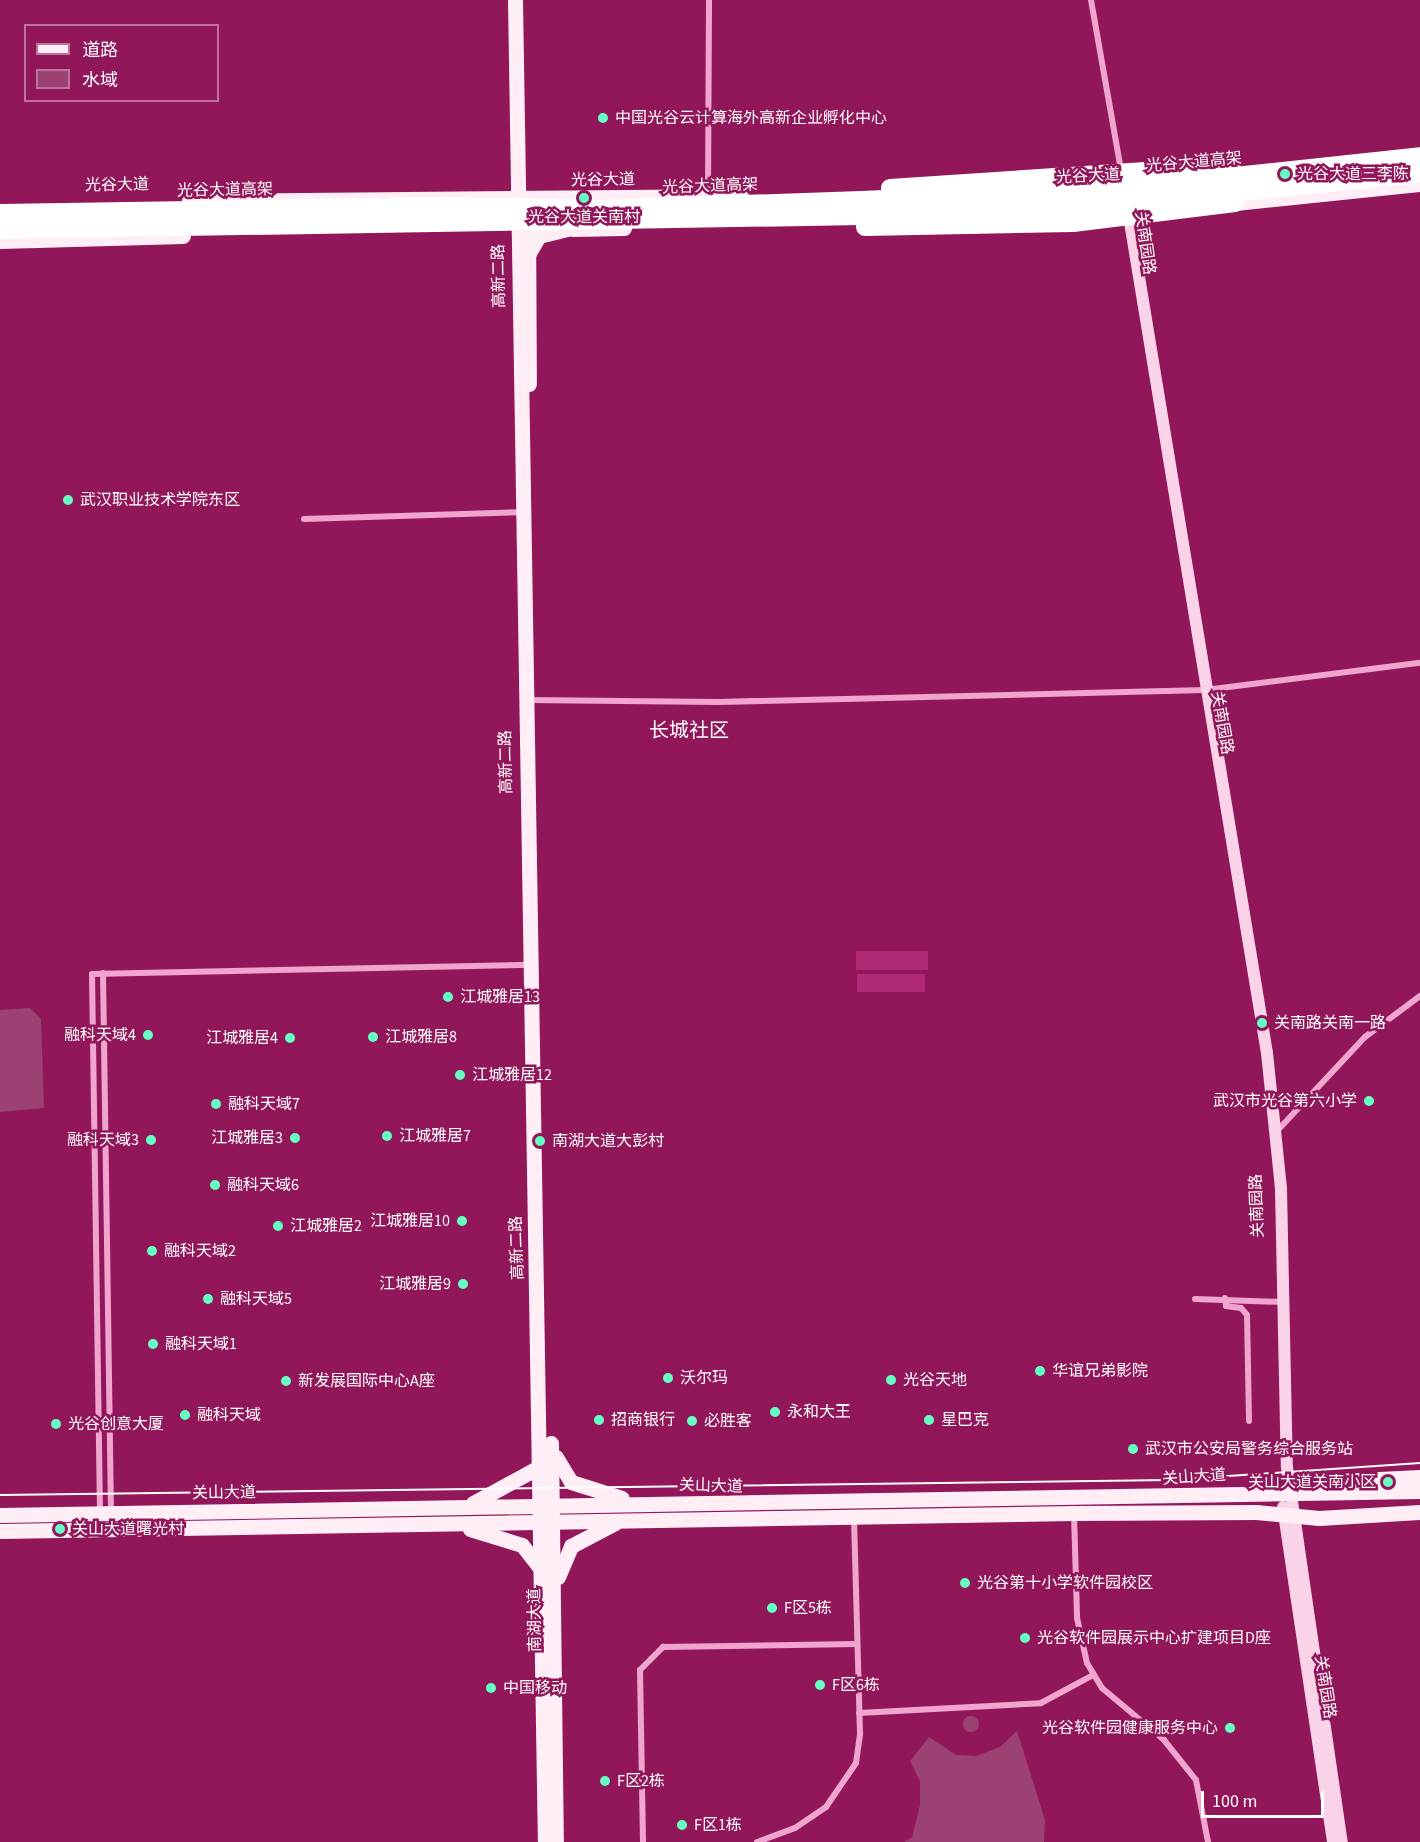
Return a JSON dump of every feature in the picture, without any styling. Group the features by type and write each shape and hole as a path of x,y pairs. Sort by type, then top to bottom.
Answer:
{"highway":[{"name":"光谷大道高架","path":"0,213 438,206 602,209 850,201 1113,189 1420,157"},
{"path":"854,196 946,182 1288,161 1346,164"},
{"name":"光谷大道高架","path":"0,230 863,216 1113,205 1280,191 1420,174"},
{"path":"800,222 954,227 1154,216 1215,209 1280,191"}],"main road":[{"name":"高新二路","path":"514,0 523,199"},
{"name":"高新二路","path":"522,0 520,512 528,700"},
{"name":"光谷大道","path":"0,205 460,195 523,199 1124,192 1420,157"},
{"path":"0,241 1126,215 1420,184"},
{"name":"关南园路","path":"1124,192 1273,1135 1286,1494 1333,1842"},
{"name":"高新二路","path":"522,228 528,256 528,700 532,965 541,1466 547,1505"},
{"path":"528,256 539,236 568,229"},
{"name":"高新二路","path":"532,965 550,1440 547,1505"},
{"path":"550,1440 559,1467 571,1482 642,1503"},
{"path":"469,1506 541,1466"},
{"path":"1286,1494 1317,1482 1419,1480"},
{"name":"关山大道","path":"0,1515 642,1503 720,1506 1286,1494"},
{"name":"南湖大道","path":"547,1505 553,1633 556,1842"},
{"path":"1395,1512 1420,1506"},
{"path":"1395,1512 1420,1512"},
{"name":"关山大道","path":"0,1531 615,1523 1074,1513 1288,1515 1395,1512 1420,1517"},
{"name":"关南园路","path":"1288,1515 1342,1842"},
{"name":"南湖大道","path":"545,1842 541,1569 547,1523"},
{"path":"553,1633 564,1554 615,1523"},
{"path":"453,1525 522,1545 541,1569"}],"street":[{"path":"708,196 709,0"},
{"path":"1091,0 1124,192"},
{"path":"304,519 520,512"},
{"path":"528,700 718,702 1202,690 1420,663"},
{"path":"106,1513 92,974 532,965"},
{"path":"103,973 106,1513"},
{"path":"1273,1135 1365,1037 1420,996"},
{"path":"1226,1298 1226,1306 1241,1308 1247,1315 1249,1421"},
{"path":"1195,1299 1226,1298 1279,1302"},
{"path":"1074,1513 1078,1625 1093,1675 1164,1740 1196,1780 1209,1842"},
{"path":"757,1842 809,1820 844,1788 856,1763 859,1713 854,1518"},
{"path":"643,1842 640,1670 663,1647 857,1644"},
{"path":"859,1713 1041,1703 1093,1675"}],"shaded area":[{"path":"856,951 928,951 928,970 856,970"},
{"path":"857,974 925,974 925,992 857,992"}],"water":[{"path":"30,1008 41,1019 44,1108 0,1112 0,1010"},
{"path":"971,1716 977,1718 979,1724 977,1730 971,1732 965,1730 963,1724 965,1718"},
{"path":"1017,1731 1045,1820 1044,1842 904,1842 912,1837 920,1805 920,1781 910,1761 929,1737 956,1755 976,1756 1000,1747"}],"tram line":[{"path":"0,1495 1170,1480 1420,1463"}],"place":[{"name":"中国光谷云计算海外高新企业孵化中心","path":"603,118"},
{"name":"光谷大道三李陈","path":"1285,174"},
{"name":"光谷大道关南村","path":"584,198"},
{"name":"武汉职业技术学院东区","path":"68,500"},
{"name":"江城雅居13","path":"448,997"},
{"name":"关南路关南一路","path":"1262,1023"},
{"name":"融科天域4","path":"148,1035"},
{"name":"江城雅居8","path":"373,1037"},
{"name":"江城雅居4","path":"290,1038"},
{"name":"江城雅居12","path":"460,1075"},
{"name":"武汉市光谷第六小学","path":"1369,1101"},
{"name":"融科天域7","path":"216,1104"},
{"name":"江城雅居7","path":"387,1136"},
{"name":"江城雅居3","path":"295,1138"},
{"name":"融科天域3","path":"151,1140"},
{"name":"南湖大道大彭村","path":"540,1141"},
{"name":"融科天域6","path":"215,1185"},
{"name":"江城雅居10","path":"462,1221"},
{"name":"江城雅居2","path":"278,1226"},
{"name":"融科天域2","path":"152,1251"},
{"name":"江城雅居9","path":"463,1284"},
{"name":"融科天域5","path":"208,1299"},
{"name":"融科天域1","path":"153,1344"},
{"name":"华谊兄弟影院","path":"1040,1371"},
{"name":"沃尔玛","path":"668,1378"},
{"name":"光谷天地","path":"891,1380"},
{"name":"新发展国际中心A座","path":"286,1381"},
{"name":"永和大王","path":"775,1412"},
{"name":"融科天域","path":"185,1415"},
{"name":"招商银行","path":"599,1420"},
{"name":"星巴克","path":"929,1420"},
{"name":"必胜客","path":"692,1421"},
{"name":"光谷创意大厦","path":"56,1424"},
{"name":"武汉市公安局警务综合服务站","path":"1133,1449"},
{"name":"关山大道关南小区","path":"1388,1482"},
{"name":"关山大道曙光村","path":"60,1529"},
{"name":"光谷第十小学软件园校区","path":"965,1583"},
{"name":"F区5栋","path":"772,1608"},
{"name":"光谷软件园展示中心扩建项目D座","path":"1025,1638"},
{"name":"F区6栋","path":"820,1685"},
{"name":"中国移动","path":"491,1688"},
{"name":"光谷软件园健康服务中心","path":"1230,1728"},
{"name":"F区2栋","path":"605,1781"},
{"name":"F区1栋","path":"682,1825"}],"district":[{"name":"长城社区","path":"689,731"}]}
